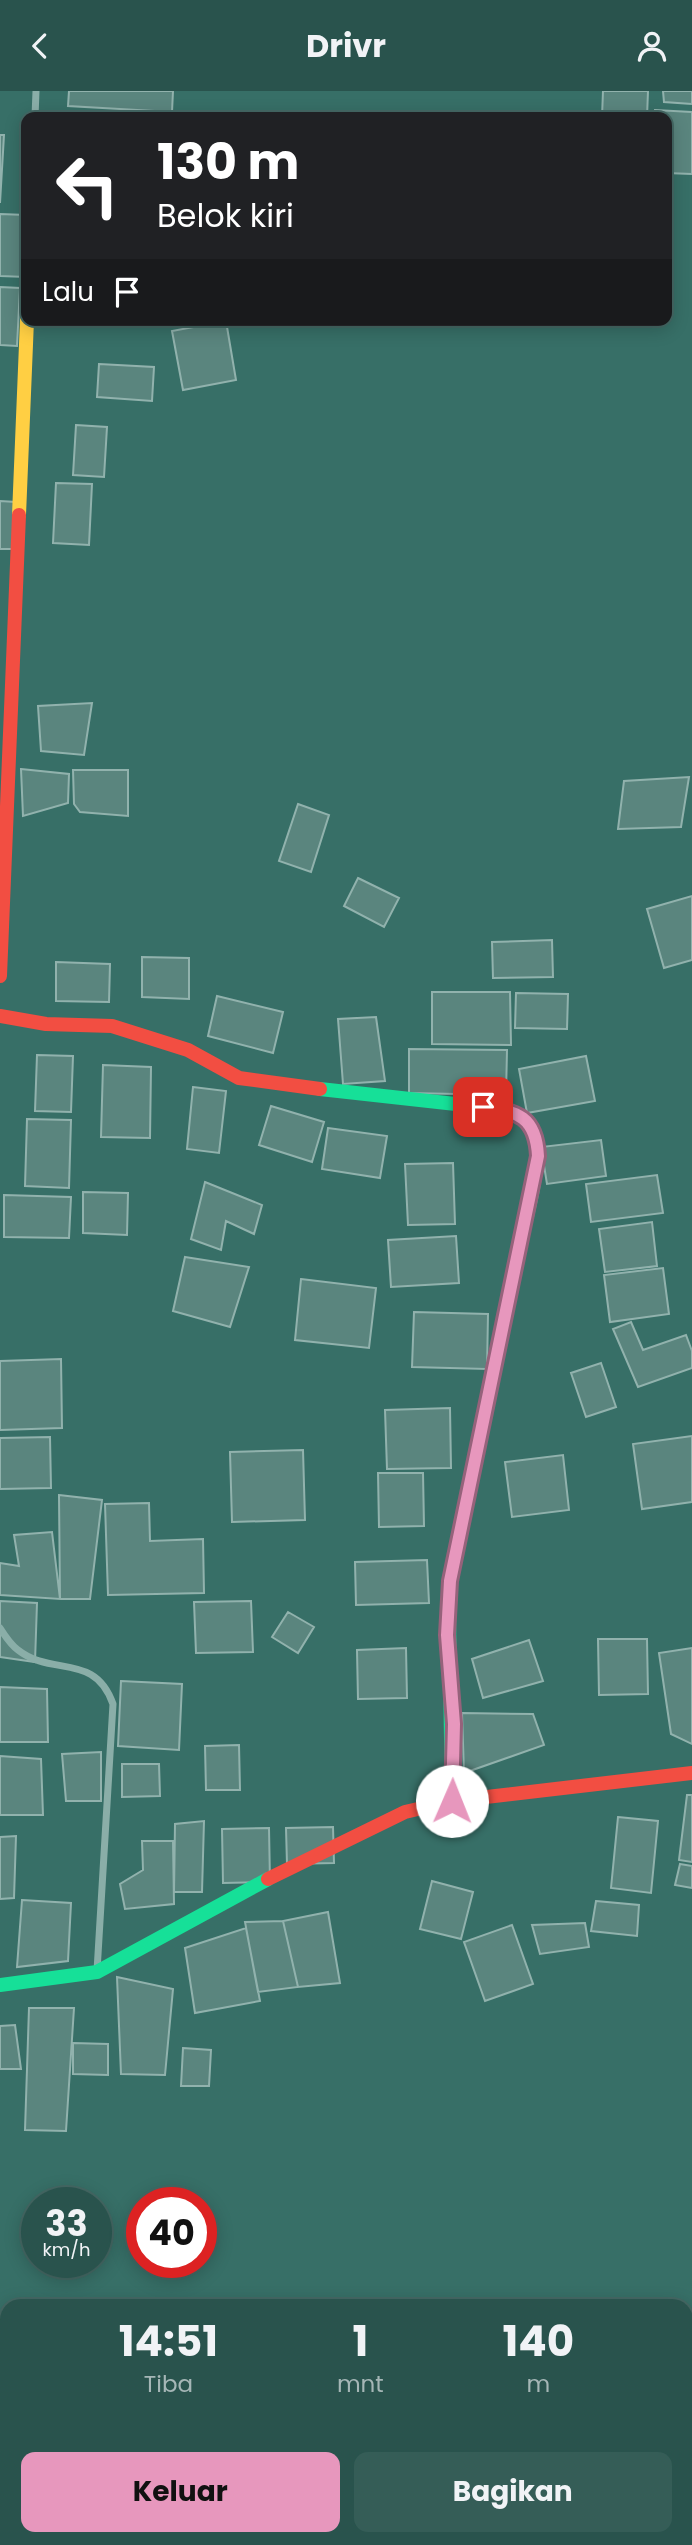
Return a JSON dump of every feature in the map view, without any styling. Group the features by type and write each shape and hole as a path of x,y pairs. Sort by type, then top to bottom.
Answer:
{"street":[{"path":"35,112 36,91"},
{"path":"0,976 27,326"},
{"path":"0,1016 46,1024 112,1026 188,1050 239,1077 253,1080 510,1110 528,1122 537,1137 538,1156 450,1581 447,1635 454,1724 452,1801"},
{"path":"0,1628 19,1651 31,1657 99,1677 113,1704 97,1972"},
{"path":"0,1985 97,1972 258,1884 405,1812 452,1801 692,1773"}],"building":[{"path":"69,91 173,91 172,112 68,106"},
{"path":"603,91 648,91 647,112 602,112"},
{"path":"663,91 692,91 692,104 664,102"},
{"path":"655,110 692,112 692,174 672,173 672,112"},
{"path":"0,135 4,135 0,203"},
{"path":"0,214 21,215 21,277 0,276"},
{"path":"0,287 20,288 17,346 0,345"},
{"path":"199,326 227,326 236,380 183,390 172,331"},
{"path":"99,364 154,367 152,401 97,397"},
{"path":"76,425 107,427 104,477 73,475"},
{"path":"56,483 92,484 89,545 53,543"},
{"path":"0,501 16,502 14,549 0,549"},
{"path":"92,703 84,755 41,751 38,706"},
{"path":"21,769 69,774 68,803 23,816"},
{"path":"73,770 128,770 128,816 80,812 74,804"},
{"path":"689,777 681,827 618,829 624,781"},
{"path":"298,804 329,815 311,872 279,861"},
{"path":"358,878 399,898 384,927 344,906"},
{"path":"692,896 692,960 664,968 647,909"},
{"path":"552,940 553,977 493,978 492,942"},
{"path":"142,957 189,958 189,999 142,997"},
{"path":"56,962 110,964 109,1002 56,1001"},
{"path":"432,992 510,992 511,1045 432,1044"},
{"path":"516,993 568,994 567,1029 515,1028"},
{"path":"217,996 283,1012 273,1053 208,1036"},
{"path":"376,1017 385,1081 343,1084 338,1019"},
{"path":"409,1049 507,1050 506,1095 409,1093"},
{"path":"37,1055 73,1056 71,1112 35,1111"},
{"path":"586,1056 595,1101 527,1113 519,1069"},
{"path":"103,1065 151,1067 150,1138 101,1137"},
{"path":"193,1087 226,1091 219,1153 187,1149"},
{"path":"271,1106 324,1122 312,1162 259,1145"},
{"path":"27,1119 71,1120 69,1188 25,1186"},
{"path":"328,1128 387,1136 380,1178 322,1169"},
{"path":"601,1140 606,1176 547,1184 541,1147"},
{"path":"453,1163 455,1224 408,1225 405,1164"},
{"path":"657,1175 663,1213 591,1222 586,1184"},
{"path":"205,1182 262,1205 254,1234 226,1221 221,1250 191,1239"},
{"path":"83,1192 128,1193 127,1235 83,1233"},
{"path":"4,1195 71,1197 69,1238 4,1237"},
{"path":"652,1222 657,1266 605,1272 599,1229"},
{"path":"456,1236 459,1283 391,1287 388,1240"},
{"path":"185,1257 249,1267 230,1327 173,1311"},
{"path":"663,1268 669,1314 610,1322 604,1275"},
{"path":"301,1279 376,1288 369,1348 295,1340"},
{"path":"414,1312 488,1314 487,1369 412,1367"},
{"path":"631,1322 643,1350 686,1335 692,1351 692,1368 638,1387 613,1329"},
{"path":"61,1359 62,1428 0,1430 0,1361"},
{"path":"601,1363 616,1407 586,1417 571,1373"},
{"path":"450,1408 451,1468 387,1469 385,1410"},
{"path":"692,1436 692,1502 642,1509 633,1444"},
{"path":"50,1437 51,1488 0,1489 0,1438"},
{"path":"303,1450 305,1520 232,1522 230,1452"},
{"path":"563,1455 569,1510 512,1517 505,1462"},
{"path":"378,1473 423,1473 424,1526 379,1527"},
{"path":"59,1495 102,1500 90,1599 60,1599"},
{"path":"149,1503 150,1541 203,1539 204,1593 108,1595 105,1504"},
{"path":"52,1532 60,1599 0,1595 0,1563 19,1566 14,1535"},
{"path":"427,1560 429,1603 356,1605 355,1562"},
{"path":"0,1601 37,1603 35,1662 0,1657"},
{"path":"251,1601 253,1652 196,1653 194,1602"},
{"path":"288,1612 314,1627 298,1653 272,1637"},
{"path":"598,1639 647,1639 648,1694 599,1695"},
{"path":"529,1640 543,1681 483,1698 472,1659"},
{"path":"406,1648 407,1698 358,1699 357,1650"},
{"path":"692,1648 692,1744 671,1734 659,1653"},
{"path":"121,1681 182,1684 179,1750 118,1746"},
{"path":"0,1687 47,1689 48,1742 0,1742"},
{"path":"462,1713 533,1714 544,1745 464,1773"},
{"path":"239,1745 240,1790 206,1790 205,1746"},
{"path":"101,1752 101,1801 66,1801 62,1754"},
{"path":"0,1756 41,1759 43,1815 0,1815"},
{"path":"122,1764 159,1764 160,1796 122,1797"},
{"path":"687,1795 692,1795 692,1862 679,1860"},
{"path":"618,1817 658,1821 651,1893 611,1888"},
{"path":"204,1821 202,1892 174,1892 175,1824"},
{"path":"333,1827 334,1863 287,1864 286,1828"},
{"path":"269,1828 270,1882 223,1883 222,1829"},
{"path":"16,1836 14,1898 0,1899 0,1837"},
{"path":"142,1841 173,1841 174,1904 125,1909 120,1884 143,1870"},
{"path":"680,1864 692,1866 692,1888 675,1885"},
{"path":"432,1881 473,1892 461,1939 420,1929"},
{"path":"22,1900 71,1903 68,1961 17,1967"},
{"path":"596,1901 639,1905 637,1936 591,1931"},
{"path":"328,1912 340,1983 298,1987 283,1921"},
{"path":"283,1921 298,1987 258,1992 245,1922"},
{"path":"585,1923 589,1947 540,1954 532,1925"},
{"path":"512,1925 533,1984 485,2001 464,1942"},
{"path":"246,1928 260,2001 195,2013 185,1948"},
{"path":"117,1977 173,1989 165,2075 121,2074"},
{"path":"29,2008 74,2008 66,2131 25,2130"},
{"path":"15,2025 21,2069 0,2069 0,2026"},
{"path":"73,2043 108,2044 108,2075 73,2074"},
{"path":"183,2048 211,2050 209,2086 181,2086"}],"traffic: fast":[{"path":"320,1089 510,1110 521,1119 531,1129 535,1138 537,1164 515,1266"},
{"path":"449,1616 452,1801"},
{"path":"0,1985 97,1972 268,1879"}],"traffic: slow":[{"path":"19,515 27,326"}],"traffic: jam":[{"path":"0,976 19,515"},
{"path":"0,1016 46,1024 112,1026 188,1050 239,1078 320,1089"},
{"path":"449,1616 450,1581 515,1266"},
{"path":"268,1879 405,1812 452,1801 692,1773"}],"route":[{"path":"452,1801 454,1724 447,1635 450,1581 538,1156 537,1137 528,1122 510,1110 483,1107"}]}
